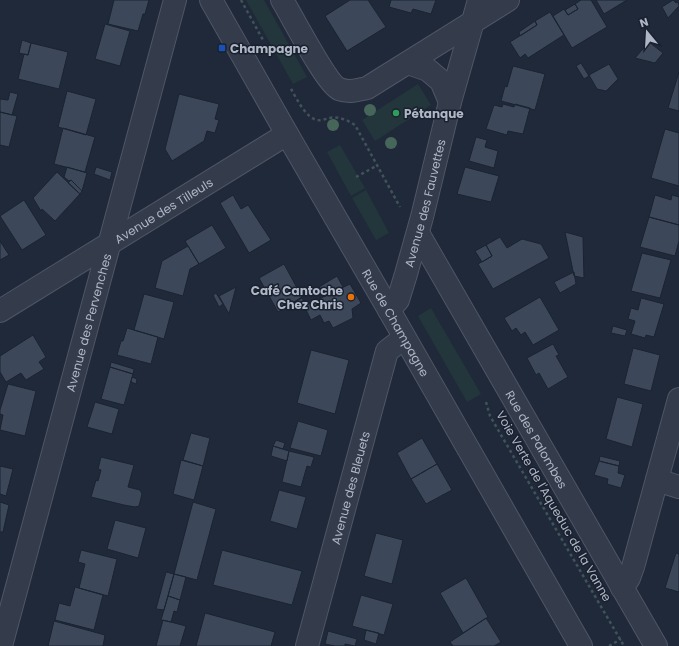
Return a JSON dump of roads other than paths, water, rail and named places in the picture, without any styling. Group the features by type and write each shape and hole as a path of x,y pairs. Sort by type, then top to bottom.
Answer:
{"street":[{"name":"Avenue des Pervenches","path":"1,646 175,0"},
{"name":"Rue de Champagne","path":"211,0 581,646"},
{"path":"282,0 325,73 338,88 350,92 367,88 508,0"},
{"name":"Avenue des Fauvettes","path":"389,310 398,300 418,233 450,102 479,0"},
{"path":"408,63 428,70 441,81 450,102"},
{"name":"Avenue des Tilleuls","path":"0,311 287,134"},
{"name":"Rue des Palombes","path":"418,233 656,646"},
{"name":"Avenue des Bleuets","path":"307,646 387,351 404,338"},
{"path":"622,588 629,578 633,567 679,399"},
{"path":"657,480 679,487"}],"place":[{"name":"Champagne","path":"222,48"},
{"name":"Pétanque","path":"396,113"},
{"name":"Café Cantoche Chez Chris","path":"351,297"}]}
